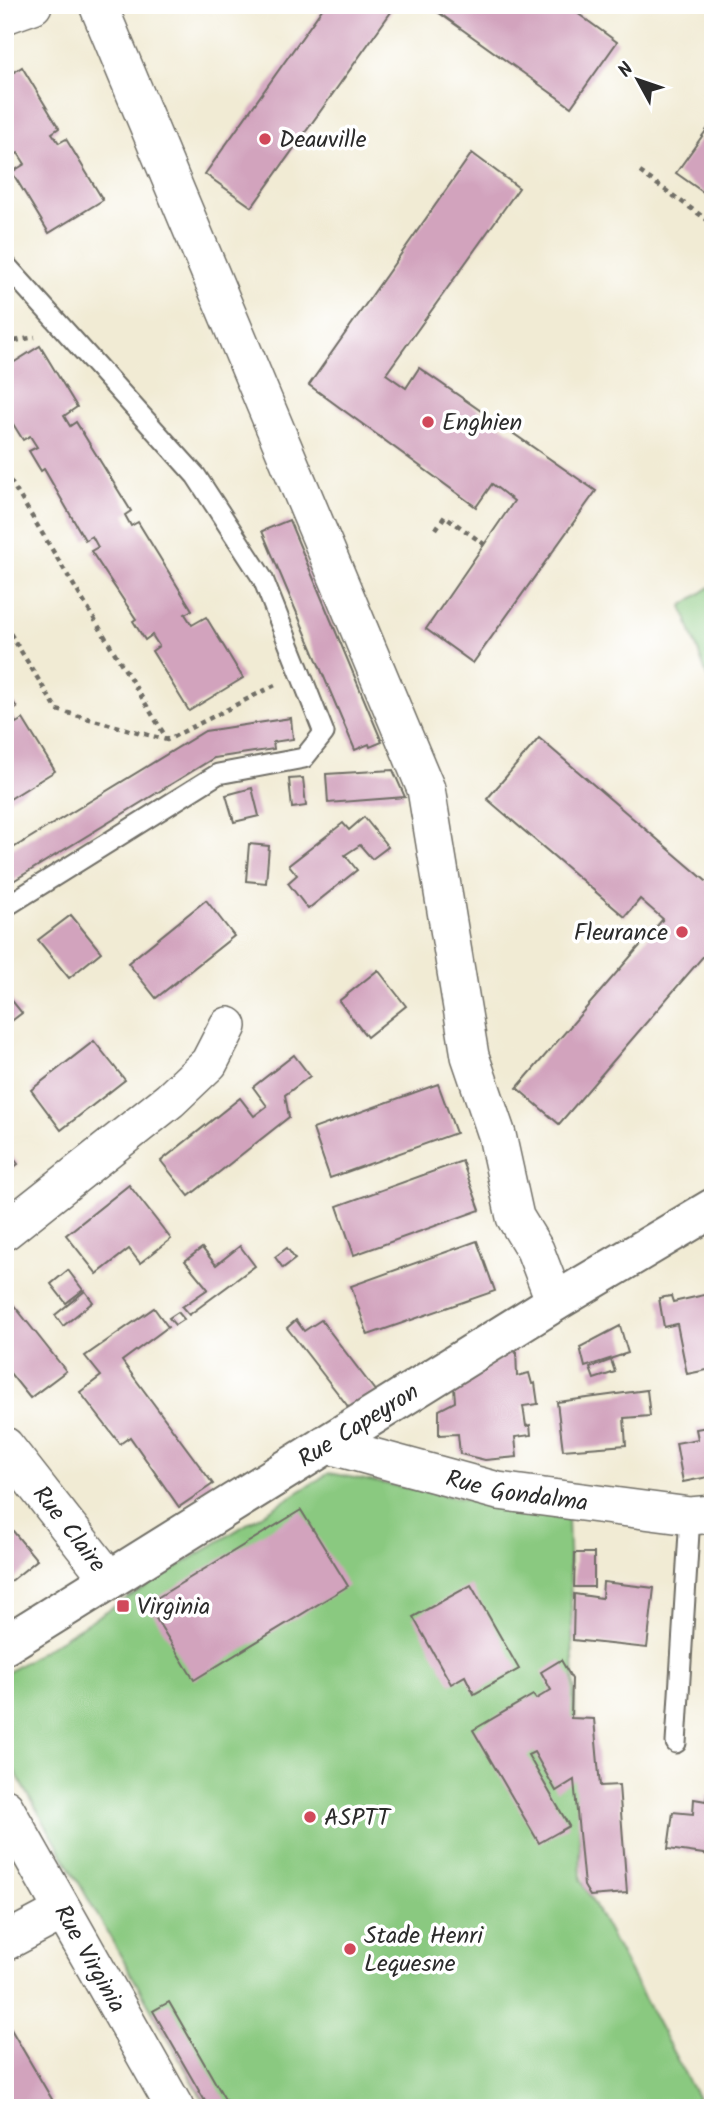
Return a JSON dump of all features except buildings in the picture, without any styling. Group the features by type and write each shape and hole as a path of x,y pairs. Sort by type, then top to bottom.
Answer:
{"street":[{"path":"5,15 33,5"},
{"path":"98,5 426,789 470,1056 497,1135 515,1217 535,1250 555,1302"},
{"path":"5,1231 170,1100 209,1063 228,1026"},
{"name":"Rue Capeyron","path":"5,1645 555,1302 713,1208"},
{"name":"Rue Gondalma","path":"325,1444 498,1491 701,1515"},
{"name":"Rue Claire","path":"5,1446 110,1580"},
{"name":"Rue Virginia","path":"5,1808 175,2108"},
{"path":"5,1942 63,1911"}],"lane":[{"path":"5,264 196,476 263,579 324,733 304,758 218,774 5,907"},
{"path":"676,1743 701,1515"}],"path":[{"path":"640,172 713,225"},
{"path":"5,343 46,335"},
{"path":"5,472 167,740"},
{"path":"436,529 445,516 485,544"},
{"path":"5,625 57,710 167,740 286,679"}],"green space":[{"path":"713,585 713,693 682,606"},
{"name":"ASPTT","path":"329,1473 568,1519 581,1880 703,2108 208,2108 5,1754 5,1674"}],"place":[{"name":"Deauville","path":"265,139"},
{"name":"Enghien","path":"428,422"},
{"name":"Fleurance","path":"682,932"},
{"name":"Virginia","path":"123,1606"},
{"name":"ASPTT","path":"310,1817"},
{"name":"Stade Henri Lequesne","path":"350,1949"}]}
